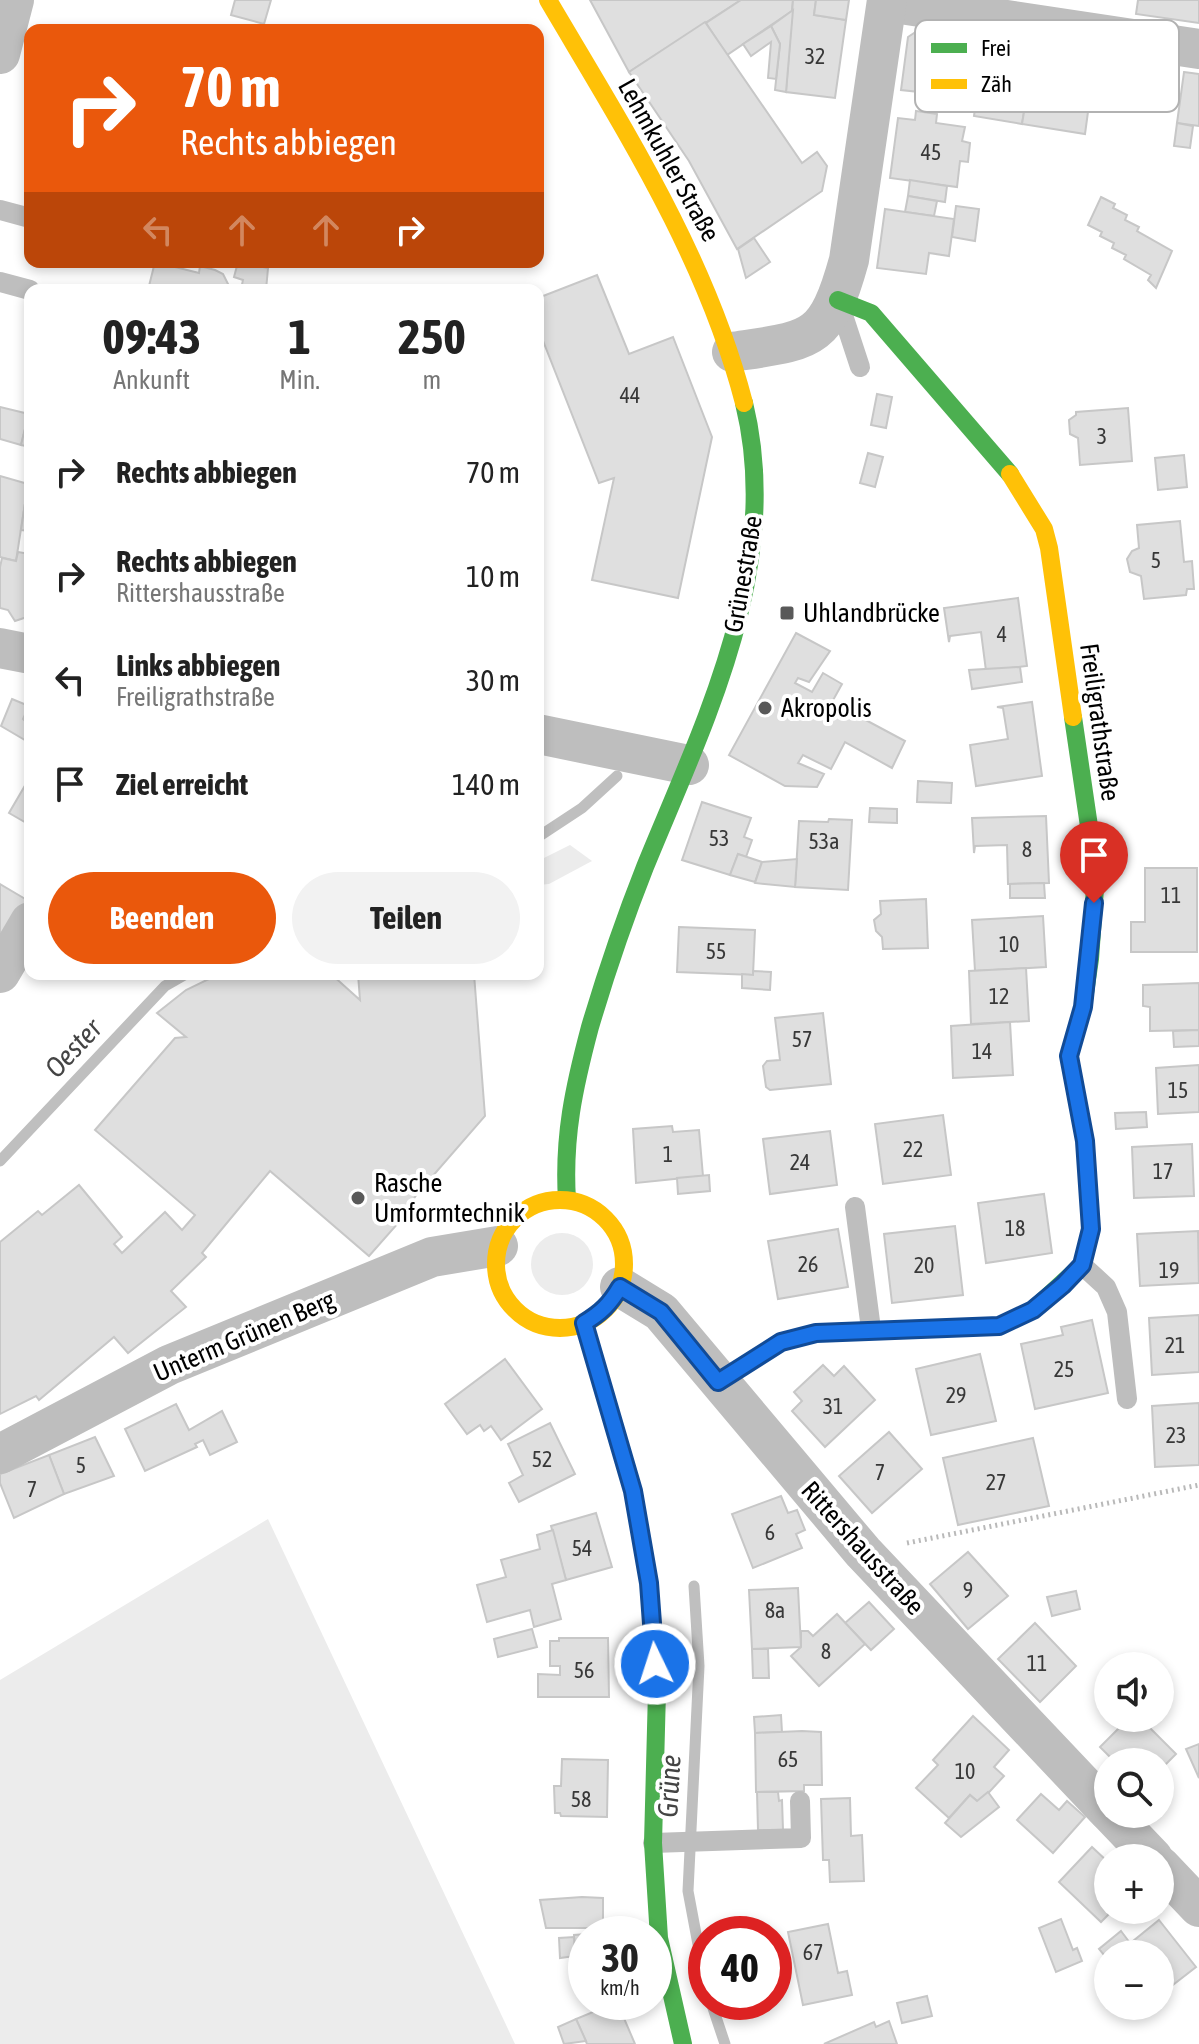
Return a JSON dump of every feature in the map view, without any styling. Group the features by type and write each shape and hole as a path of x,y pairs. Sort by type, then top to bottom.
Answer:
{"street":[{"path":"0,54 14,0"},
{"name":"Lehmkuhler Straße","path":"548,0 647,168 682,234 713,301 732,352"},
{"path":"732,352 775,346 810,336 818,330 838,300 849,260 887,1 1010,20"},
{"path":"1179,46 1199,49"},
{"name":"Freiligrathstraße","path":"838,300 871,313 993,454 1027,498 1044,529 1049,548 1096,874 1083,1007 1069,1056 1085,1141 1091,1229 1082,1265"},
{"name":"Grünestraße","path":"567,1200 565,1150 574,1087 606,968 641,874 689,765 722,676 743,600 752,547 756,475 749,423 732,352"},
{"path":"0,648 24,653"},
{"path":"544,735 689,765"},
{"path":"0,973 24,932"},
{"path":"567,1200 583,1204 610,1224 623,1254 623,1271 620,1287 605,1308 584,1323 564,1328 544,1326 525,1317 510,1304 500,1286 496,1266 498,1246 505,1230 517,1216 532,1206 567,1200"},
{"name":"Unterm Grünen Berg","path":"0,1454 169,1365 432,1257 498,1246"},
{"path":"718,1382 781,1342 816,1333 999,1326 1033,1310 1082,1265"},
{"name":"Rittershausstraße","path":"620,1287 661,1312 863,1552 1094,1795"},
{"path":"584,1323 633,1491 649,1583 657,1691 653,1843 659,1938 683,2044"},
{"name":"Rittershausstraße","path":"1125,1828 1140,1844"},
{"path":"1174,1881 1199,1907"}],"lane":[{"path":"0,210 24,216"},
{"path":"0,282 24,288"},
{"path":"838,300 860,367"},
{"path":"855,1207 871,1329"},
{"path":"1082,1265 1106,1287 1117,1312 1127,1399"},
{"path":"653,1843 801,1838 800,1801"}],"path":[{"path":"863,1552 1199,1485"}],"shaded area":[{"path":"570,845 592,861 544,884 544,858"},
{"path":"562,1233 584,1242 593,1264 584,1286 562,1295 540,1286 531,1264 540,1242"},
{"path":"268,1519 515,2044 0,2044 0,1680"}],"building":[{"path":"235,0 271,0 264,24 231,15"},
{"path":"590,0 741,0 629,72"},
{"path":"741,0 793,0 792,11 727,55 706,23"},
{"path":"793,0 816,0 814,15 846,20 835,98 786,92"},
{"path":"816,0 849,0 846,20 814,15"},
{"path":"1138,0 1199,0 1199,23 1136,14"},
{"path":"793,10 786,92 775,90 780,44 771,26"},
{"path":"705,22 802,163 817,152 827,166 822,191 737,249 689,161 629,72"},
{"path":"771,26 780,44 776,79 768,78 771,42 751,56 743,44"},
{"path":"915,32 915,92 901,90 908,37"},
{"path":"1184,72 1199,74 1199,126 1177,123"},
{"path":"916,112 923,112 937,114 936,123 965,127 962,141 970,143 968,162 960,161 957,187 890,178 898,118 915,120"},
{"path":"975,112 1024,112 1022,124 974,116"},
{"path":"1024,112 1088,112 1085,134 1022,124"},
{"path":"1177,123 1193,126 1190,148 1174,146"},
{"path":"910,180 947,186 945,202 908,196"},
{"path":"908,196 937,201 934,216 905,212"},
{"path":"1101,197 1127,215 1125,220 1139,227 1137,231 1172,251 1156,288 1148,280 1151,275 1124,259 1126,255 1112,248 1114,243 1088,225"},
{"path":"956,206 979,209 975,241 952,237"},
{"path":"885,209 954,219 949,256 929,253 926,274 877,268"},
{"path":"754,238 770,262 746,278 738,249"},
{"path":"154,268 179,268 199,273 200,268 208,268 223,274 228,284 150,284"},
{"path":"236,268 268,268 267,284 242,284 243,280 234,277"},
{"path":"597,275 629,354 673,337 712,437 678,598 592,580 614,478 599,483 544,343 544,296"},
{"path":"877,394 892,397 886,428 871,425"},
{"path":"0,407 24,413 21,445 0,439"},
{"path":"1128,408 1132,461 1080,465 1078,438 1070,434 1069,420 1076,412"},
{"path":"868,453 883,457 875,487 860,483"},
{"path":"1184,455 1187,487 1158,490 1155,458"},
{"path":"0,476 24,483 24,510 16,561 0,557"},
{"path":"1180,521 1184,562 1192,561 1194,589 1187,589 1186,595 1144,599 1141,576 1130,572 1127,559 1132,551 1139,548 1137,525"},
{"path":"18,552 24,553 24,618 15,621 8,610 0,608 0,567 2,558 16,561"},
{"path":"1018,598 1027,666 986,671 981,632 950,636 949,642 944,608"},
{"path":"796,633 830,651 809,682 798,678 795,683 812,692 823,673 842,684 832,702 905,741 892,768 845,742 831,769 803,755 798,763 824,774 817,787 785,786 729,755"},
{"path":"1020,667 1022,682 972,689 969,670"},
{"path":"12,699 24,704 24,739 1,726"},
{"path":"1032,702 1042,776 976,786 970,745 1008,739 1003,708 997,707"},
{"path":"918,781 952,783 951,803 917,802"},
{"path":"24,787 24,822 9,813"},
{"path":"702,802 751,818 744,837 752,840 746,857 738,854 730,875 682,860"},
{"path":"870,808 897,809 897,823 869,822"},
{"path":"1046,816 1049,883 1008,884 1007,845 975,846 974,853 972,818"},
{"path":"829,819 852,820 848,890 795,887 799,821 828,822"},
{"path":"738,854 762,862 755,882 730,875"},
{"path":"797,859 795,887 755,883 762,862"},
{"path":"1145,868 1197,868 1197,952 1131,952 1131,922 1145,922"},
{"path":"1044,883 1045,898 1010,898 1010,884"},
{"path":"0,884 24,898 24,905 3,943 0,941"},
{"path":"926,899 928,948 883,949 882,937 876,931 874,920 881,914 880,901"},
{"path":"1043,916 1046,967 975,971 972,920"},
{"path":"679,927 755,930 753,975 677,972"},
{"path":"1026,968 1029,1021 971,1024 969,971"},
{"path":"753,971 771,972 770,990 742,988 742,974 753,975"},
{"name":"Rasche Umformtechnik","path":"207,980 338,980 360,1000 358,980 474,980 485,1116 431,1178 429,1176 400,1221 369,1256 270,1171 202,1253 206,1257 171,1291 186,1307 128,1353 114,1337 39,1400 36,1396 0,1414 0,1242 38,1211 42,1215 79,1185 122,1237 114,1244 122,1253 165,1212 182,1230 195,1215 95,1130 175,1038 186,1037 157,1013 186,990"},
{"path":"1199,983 1199,1030 1150,1031 1150,1007 1143,1006 1143,985"},
{"path":"823,1013 831,1084 770,1090 766,1087 763,1066 767,1061 780,1060 775,1018"},
{"path":"1010,1022 1013,1075 953,1078 951,1026"},
{"path":"1199,1030 1199,1046 1174,1047 1173,1031"},
{"path":"1199,1065 1199,1112 1158,1114 1156,1068"},
{"path":"1146,1112 1147,1127 1116,1129 1115,1113"},
{"path":"943,1115 951,1175 883,1184 875,1124"},
{"path":"672,1126 673,1132 699,1130 703,1176 636,1183 633,1129"},
{"path":"830,1131 837,1185 770,1194 763,1139"},
{"path":"1192,1144 1194,1196 1134,1198 1132,1147"},
{"path":"709,1175 710,1191 678,1194 677,1178"},
{"path":"1044,1194 1052,1253 986,1263 978,1203"},
{"path":"955,1226 963,1295 892,1303 884,1234"},
{"path":"838,1229 848,1287 778,1299 768,1241"},
{"path":"1198,1231 1199,1283 1140,1286 1137,1234"},
{"path":"1199,1315 1199,1372 1152,1375 1149,1318"},
{"path":"1092,1320 1108,1393 1035,1409 1021,1344 1063,1335 1061,1327"},
{"path":"980,1354 996,1421 931,1435 916,1369"},
{"path":"505,1359 542,1409 501,1440 491,1426 484,1431 480,1425 467,1434 445,1404"},
{"path":"823,1365 834,1376 844,1366 875,1400 825,1447 792,1411 802,1401 794,1392"},
{"path":"1199,1403 1199,1465 1155,1467 1152,1406"},
{"path":"176,1404 189,1430 222,1411 237,1442 210,1455 203,1440 195,1444 197,1447 145,1471 125,1429"},
{"path":"550,1423 575,1474 519,1502 509,1483 523,1475 508,1444"},
{"path":"889,1432 922,1469 872,1513 839,1476"},
{"path":"95,1437 114,1476 64,1494 49,1455"},
{"path":"1033,1438 1049,1506 958,1525 943,1458"},
{"path":"49,1455 64,1494 14,1518 0,1483 0,1474"},
{"path":"781,1496 788,1513 797,1510 805,1530 796,1534 802,1548 753,1568 732,1514"},
{"path":"596,1513 612,1567 566,1580 551,1526"},
{"path":"553,1530 566,1580 552,1584 561,1619 534,1627 530,1610 487,1622 477,1585 506,1577 501,1560 540,1549 537,1535"},
{"path":"968,1552 1008,1596 968,1629 930,1584"},
{"path":"798,1588 801,1647 752,1649 749,1590"},
{"path":"1076,1591 1080,1609 1052,1616 1047,1597"},
{"path":"869,1602 894,1629 871,1650 845,1623"},
{"path":"837,1614 865,1644 819,1686 791,1656 801,1647 801,1631 808,1631 813,1636"},
{"path":"1035,1623 1076,1666 1040,1702 998,1659"},
{"path":"532,1629 537,1647 498,1657 494,1639"},
{"path":"559,1638 608,1638 609,1697 538,1697 538,1674 560,1675 560,1666 550,1666 550,1641 559,1641"},
{"path":"752,1649 768,1649 769,1678 753,1678"},
{"path":"781,1715 782,1732 755,1733 754,1717"},
{"path":"973,1716 1009,1750 994,1767 1004,1776 981,1801 970,1795 949,1818 916,1788 938,1765 933,1760"},
{"path":"821,1732 822,1785 804,1785 804,1791 756,1792 755,1733"},
{"path":"1115,1732 1154,1732 1170,1748 1101,1748"},
{"path":"1199,1744 1199,1778 1186,1749"},
{"path":"562,1759 608,1760 607,1817 561,1816 555,1813 554,1786 561,1786"},
{"path":"757,1792 778,1792 779,1801 782,1800 783,1830 758,1830"},
{"path":"988,1792 999,1807 961,1837 945,1823 970,1795 977,1801"},
{"path":"1041,1794 1059,1810 1067,1801 1085,1817 1053,1853 1017,1820"},
{"path":"850,1798 851,1836 862,1835 864,1881 830,1882 829,1860 823,1860 821,1799"},
{"path":"1092,1847 1094,1849 1094,1915 1059,1882"},
{"path":"603,1898 603,1916 568,1916 568,1928 546,1928 540,1900"},
{"path":"1061,1919 1073,1950 1077,1948 1082,1961 1056,1972 1039,1928"},
{"path":"828,1924 838,1973 847,1971 852,1995 803,2005 792,1951 792,1931"},
{"path":"1154,1924 1162,1924 1196,1967 1174,1984 1174,1940 1134,1940"},
{"path":"1121,1931 1128,1940 1110,1940"},
{"path":"568,1937 568,1957 560,1958 559,1938"},
{"path":"927,1996 932,2016 902,2023 897,2003"},
{"path":"576,2020 625,2020 635,2044 587,2044"},
{"path":"576,2020 586,2041 564,2044 558,2027"},
{"path":"889,2021 897,2044 824,2044 874,2022 876,2027"}],"waterway":[{"name":"Oester","path":"544,833 582,808 617,776"},
{"name":"Oester","path":"0,1161 165,986 176,980"},
{"name":"Grüne","path":"693,1916 688,1891 699,1666 694,1586"},
{"name":"Grüne","path":"717,2020 725,2044"}],"traffic: fast":[{"path":"838,300 871,313 1010,474"},
{"path":"567,1200 571,1112 590,1027 630,907 713,699 732,641 746,583 754,524 754,464 744,403"},
{"path":"718,1382 781,1342 816,1333 999,1326 1033,1310 1082,1265 1091,1229 1085,1141 1069,1056 1083,1007 1096,874 1073,717"},
{"path":"584,1323 633,1491 649,1583 657,1691 653,1843 659,1938 683,2044"}],"traffic: slow":[{"path":"548,0 633,145 685,245 728,349 744,403"},
{"path":"1010,474 1044,529 1049,548 1073,717"},
{"path":"560,1200 584,1205 605,1219 619,1240 624,1264 619,1288 605,1309 584,1323 560,1328 536,1323 515,1309 501,1288 496,1264 501,1240 515,1219 536,1205 560,1200"}],"place":[{"name":"Uhlandbrücke","path":"787,613"},
{"name":"Akropolis","path":"765,708"},
{"name":"Rasche Umformtechnik","path":"358,1198"}],"route":[{"path":"655,1664 649,1583 633,1491 584,1323 599,1314 620,1287 661,1312 718,1382 781,1342 816,1333 999,1326 1033,1310 1048,1298 1082,1265 1091,1229 1085,1141 1069,1056 1083,1007 1094,903"}]}
